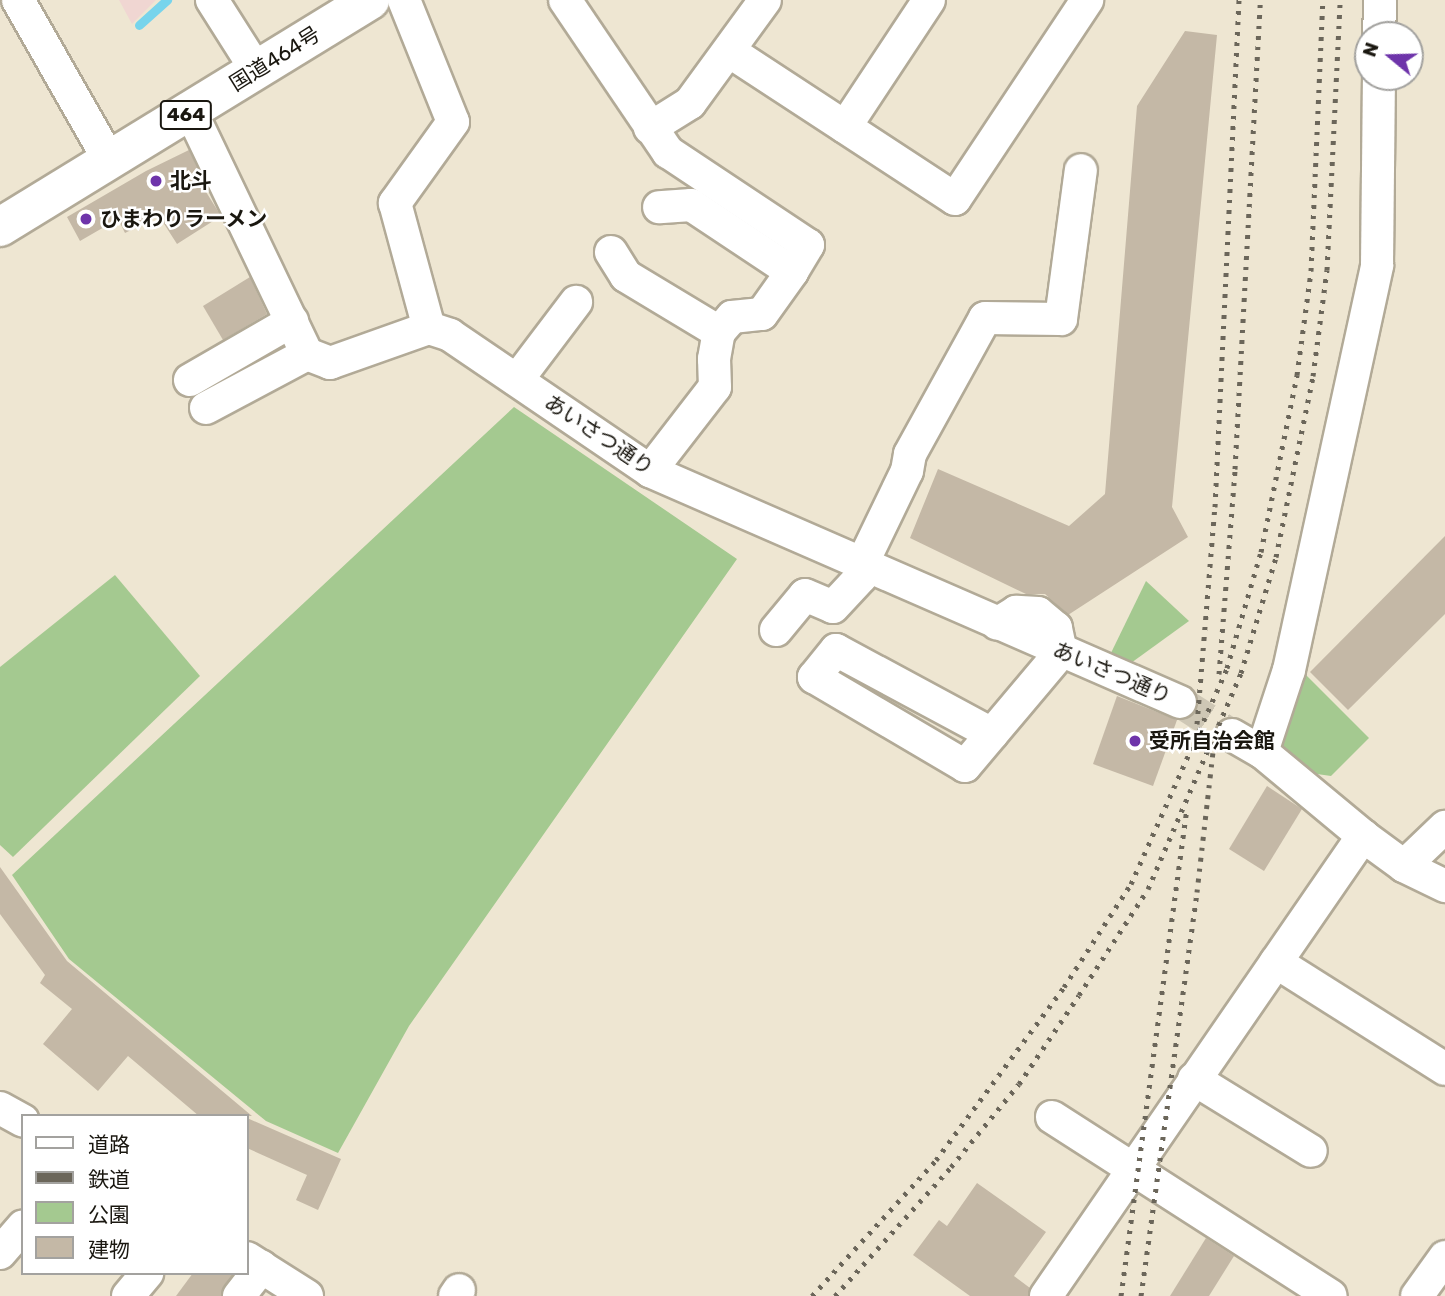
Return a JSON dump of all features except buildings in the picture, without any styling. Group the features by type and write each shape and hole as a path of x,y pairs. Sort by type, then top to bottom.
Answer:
{"highway":[{"name":"国道464号","path":"0,227 370,0"}],"street":[{"path":"18,0 110,161"},
{"path":"212,0 257,71"},
{"path":"206,408 307,355 330,363 429,328 395,202 453,122 404,0"},
{"path":"565,0 668,152 808,245 761,314 732,317 719,332 714,359 715,387 650,471"},
{"path":"650,128 690,103 765,0"},
{"path":"845,127 929,0"},
{"path":"729,51 955,199 1087,0"},
{"path":"1379,21 1380,0"},
{"path":"1262,752 1289,670 1377,265 1379,91"},
{"path":"191,112 307,355"},
{"path":"776,630 805,595 834,607 860,577 862,564 907,471 910,454 985,318 1061,319 1081,170"},
{"path":"691,205 708,179"},
{"path":"659,207 691,205 792,272"},
{"path":"611,253 626,276 719,332"},
{"path":"517,380 576,302"},
{"path":"190,380 292,321"},
{"name":"あいさつ通り","path":"429,328 450,335 650,471 1180,702"},
{"path":"992,734 836,650 814,677 965,766 992,734 1061,652"},
{"path":"1232,735 1262,752 1363,836 1405,866 1445,886"},
{"path":"1405,866 1445,827"},
{"path":"1046,1296 1363,836"},
{"path":"1276,962 1445,1069"},
{"path":"1194,1079 1311,1151"},
{"path":"0,1108 21,1120"},
{"path":"1052,1117 1313,1292"},
{"path":"0,1253 21,1229"},
{"path":"1417,1296 1445,1256"},
{"path":"239,1296 254,1263 307,1296"},
{"path":"128,1296 145,1275"}],"shaded area":[{"path":"119,0 156,0 132,24"}],"green space":[{"path":"514,407 737,559 409,1026 338,1153 266,1121 69,959 12,875"},
{"path":"115,575 200,676 13,857 0,845 0,667"},
{"path":"1146,581 1189,621 1131,663 1110,655"},
{"path":"1298,667 1369,738 1331,776 1310,773 1279,749"}],"waterway":[{"path":"139,25 167,0"}],"tunnel":[{"path":"1180,702 1232,735"}],"railway":[{"path":"1197,724 1215,507 1239,0"},
{"path":"1219,674 1235,469 1260,0"},
{"path":"812,1296 936,1160 1064,987 1131,884 1227,668 1261,552 1297,375 1311,271 1323,0"},
{"path":"835,1296 951,1167 1019,1084 1079,995 1148,889 1241,673 1276,557 1313,376 1327,270 1340,0"},
{"path":"1141,1296 1197,892 1213,751"},
{"path":"1121,1296 1187,811"}],"place":[{"name":"北斗","path":"156,181"},
{"name":"ひまわりラーメン","path":"86,219"},
{"name":"受所自治会館","path":"1135,741"}]}
